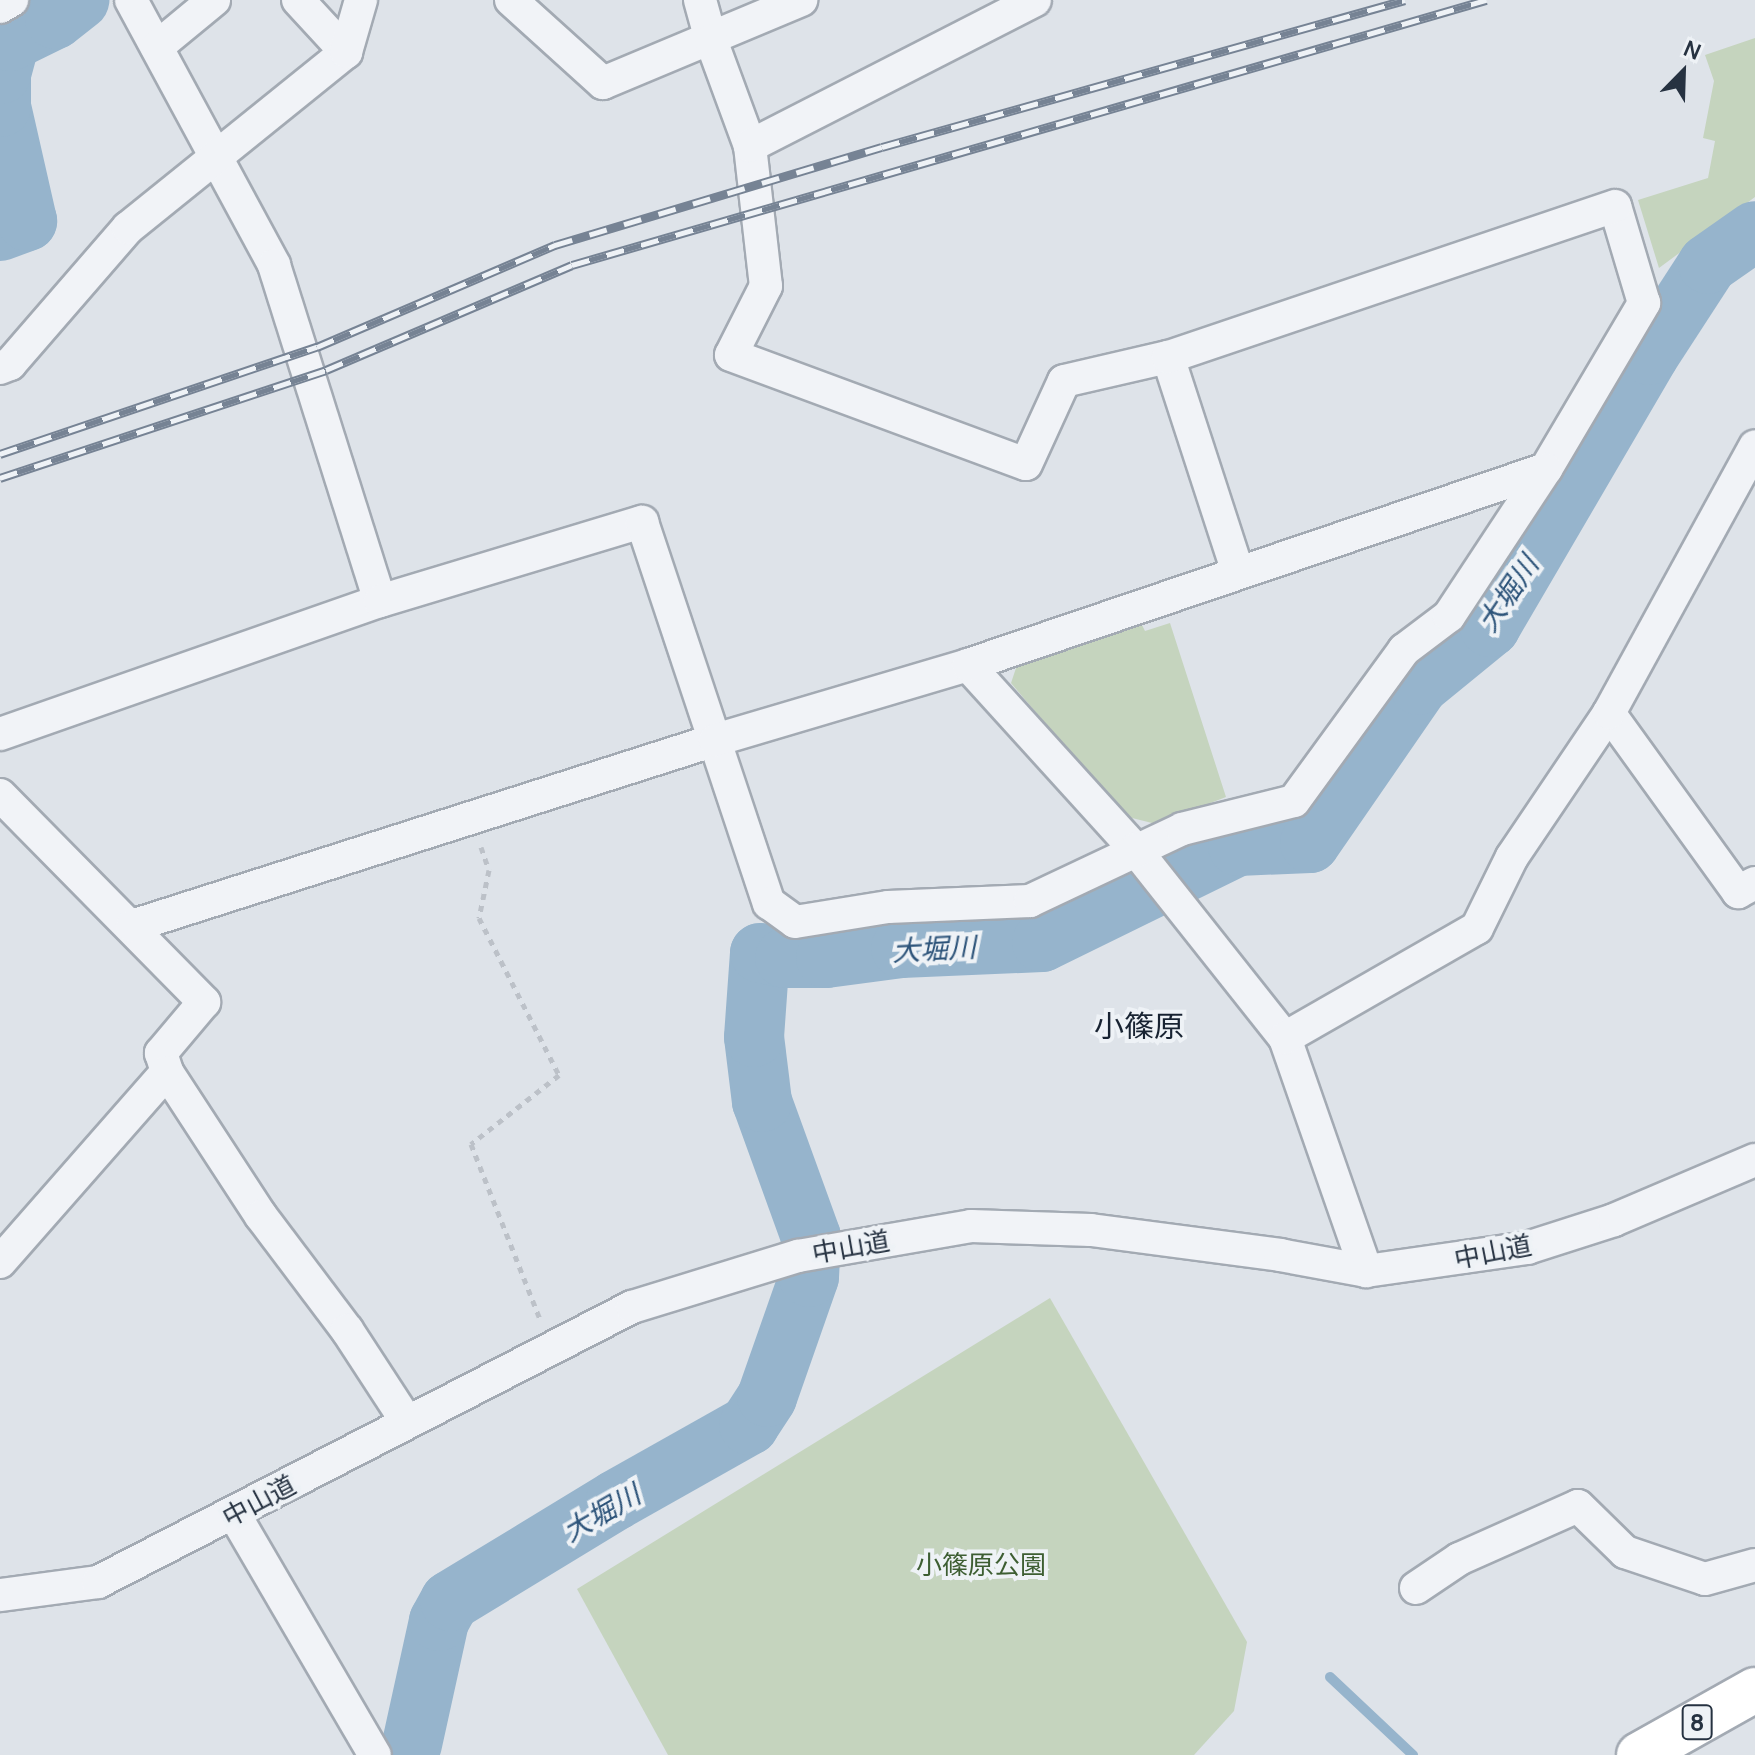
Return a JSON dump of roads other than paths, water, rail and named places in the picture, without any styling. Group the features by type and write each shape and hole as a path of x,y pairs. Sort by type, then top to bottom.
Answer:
{"highway":[{"name":"8","path":"1639,1755 1755,1690"}],"street":[{"path":"0,7 12,0"},
{"path":"131,0 274,265 380,601"},
{"path":"157,47 214,0"},
{"path":"298,0 346,52"},
{"path":"0,368 10,364 128,228 346,52 361,0"},
{"path":"511,0 603,83 801,0"},
{"path":"0,734 380,601 642,522 769,903 795,922 888,907 1030,901 1142,857 1182,829 1294,801 1404,650 1449,616 1546,469 1644,303 1615,206 1168,357 1064,381 1026,464 731,355 766,286 750,146 711,40 700,0"},
{"path":"750,146 1035,0"},
{"path":"1168,357 1238,572"},
{"path":"1285,1038 1477,928 1512,857 1609,713 1746,489 1755,446"},
{"path":"132,926 715,740 968,665 1546,469"},
{"path":"968,665 1142,857 1285,1038 1366,1271"},
{"path":"1609,713 1738,892 1755,883"},
{"path":"0,795 204,1002 161,1053 167,1072 261,1216 347,1330 407,1422"},
{"path":"0,1262 167,1072"},
{"name":"中山道","path":"0,1595 98,1582 632,1307 812,1253 971,1226 1016,1227 1091,1230 1280,1255 1366,1271 1527,1248 1614,1220 1755,1160"},
{"path":"1416,1588 1459,1559 1578,1506 1625,1552 1705,1579 1755,1565"},
{"path":"234,1514 375,1755"}],"waterway":[{"path":"0,231 27,221 1,107 1,74 10,41 55,19 79,0"},
{"name":"大堀川","path":"412,1744 439,1621 450,1601 616,1500 749,1425 767,1397 809,1277 811,1237 762,1102 754,1037 760,953 785,958 826,958 901,948 1042,942 1238,846 1310,843 1419,685 1490,627 1649,355 1708,264 1755,231"},
{"path":"1330,1677 1413,1755"}],"railway":[{"path":"0,454 317,347 555,245 882,147 1405,0"},
{"path":"0,478 326,370 572,265 1486,0"}],"district":[{"name":"小篠原","path":"1139,1026"}],"park label":[{"name":"小篠原公園","path":"981,1565"}]}
